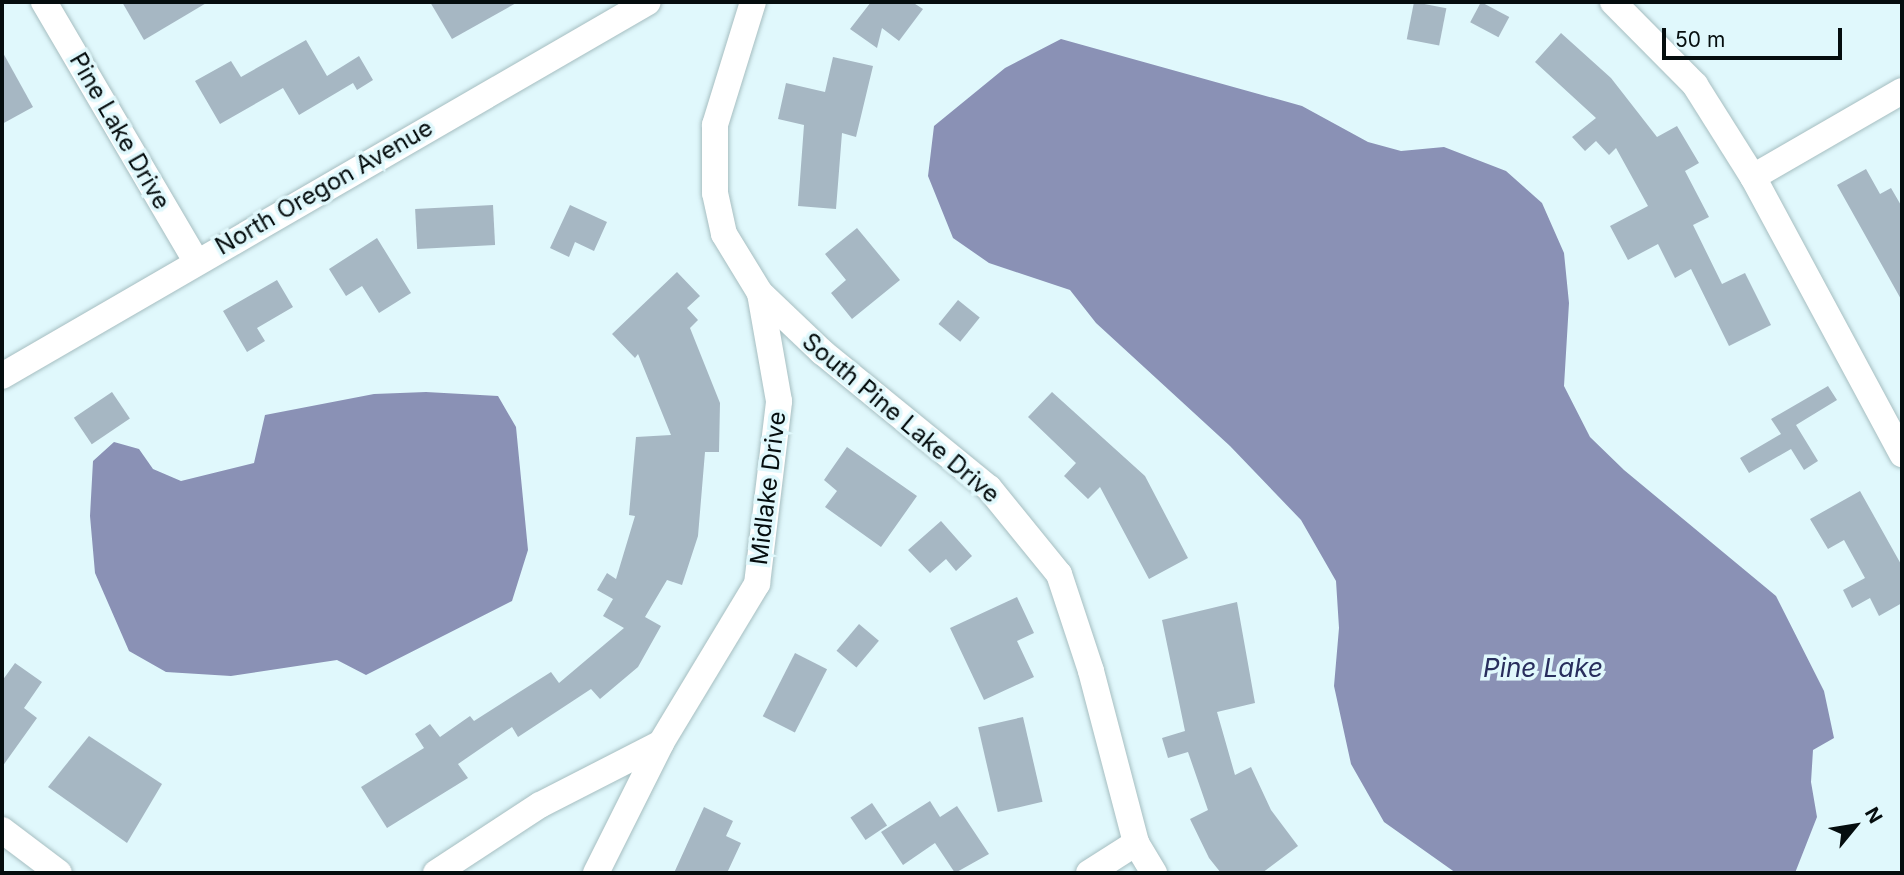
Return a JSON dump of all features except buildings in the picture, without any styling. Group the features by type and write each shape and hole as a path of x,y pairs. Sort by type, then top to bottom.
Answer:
{"street":[{"name":"Pine Lake Drive","path":"44,2 196,261"},
{"name":"North Oregon Avenue","path":"2,376 196,261 648,2"},
{"name":"South Pine Lake Drive","path":"753,2 715,125 715,193 724,234 760,293 822,352 989,488 1059,574 1091,671 1136,843 1154,873"},
{"path":"1613,2 1695,85 1753,177 1902,454"},
{"path":"1753,177 1902,91"},
{"name":"Midlake Drive","path":"597,873 661,743 757,584 779,401 760,293"},
{"path":"436,873 540,805 661,743"},
{"path":"2,830 59,873"},
{"path":"1089,873 1136,843"}],"water":[{"name":"Pine Lake","path":"1061,39 1302,106 1368,142 1401,151 1444,147 1506,171 1542,203 1564,253 1569,303 1564,386 1590,437 1624,470 1776,596 1824,691 1834,738 1813,750 1811,782 1817,817 1795,873 1456,873 1384,822 1351,764 1334,686 1339,628 1336,581 1301,520 1230,446 1096,323 1070,290 989,263 953,238 928,176 934,126 1005,68"},
{"path":"426,392 498,396 516,427 528,550 512,601 366,675 337,660 231,676 166,672 129,651 95,573 90,516 93,461 114,442 139,449 153,469 181,481 254,463 265,415 374,394"}]}
